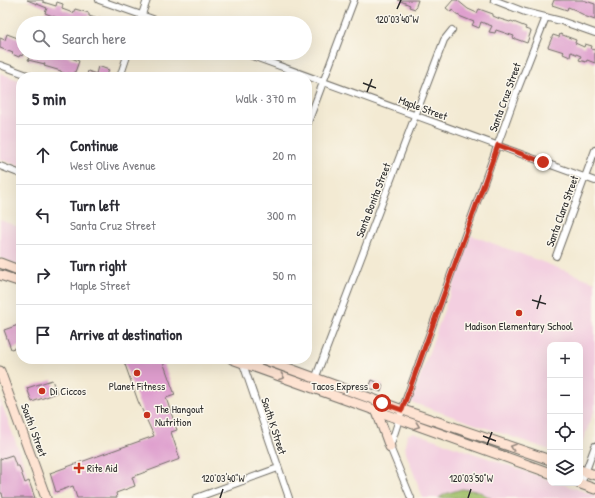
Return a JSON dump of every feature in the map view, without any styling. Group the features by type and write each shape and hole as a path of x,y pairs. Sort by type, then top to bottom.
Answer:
{"main road":[{"path":"0,263 16,269"},
{"path":"0,275 16,280"},
{"path":"250,364 399,420 547,472"},
{"path":"275,364 402,410 547,459"},
{"name":"South I Street","path":"0,371 46,498"},
{"path":"377,412 390,447"},
{"path":"583,471 595,475"},
{"path":"583,485 595,489"}],"street":[{"path":"99,0 142,15 148,0"},
{"path":"312,113 354,0"},
{"path":"494,0 525,12 561,20 595,33"},
{"name":"Santa Cruz Street","path":"390,447 498,145 546,17"},
{"name":"Santa Bonita Street","path":"315,379 444,40 452,30"},
{"path":"122,72 126,60"},
{"name":"Maple Street","path":"263,60 295,72"},
{"path":"0,65 19,72"},
{"name":"Maple Street","path":"312,78 595,181"},
{"name":"Santa Clara Street","path":"556,256 595,150"},
{"path":"0,166 16,172"},
{"name":"South K Street","path":"243,364 289,498"},
{"path":"583,471 595,446"},
{"path":"390,447 411,498"},
{"path":"196,498 278,468"}],"shaded area":[{"path":"0,73 16,79 16,165 0,159"},
{"path":"0,220 16,226 16,264 0,258"},
{"name":"Madison Elementary School","path":"471,235 595,282 595,409 583,440 583,342 547,342 547,449 411,402"},
{"path":"0,399 36,498 0,498"},
{"path":"413,432 547,479 547,486 568,486 595,495 595,498 423,498 406,453 405,444 407,435"}],"green space":[{"path":"462,489 478,491 491,498 439,498 445,494"}],"building":[{"path":"27,0 43,0 43,2 56,6 57,2 63,4 62,9 73,13 75,9 89,13 89,16 52,16 45,13 47,8"},
{"path":"398,0 418,0 415,9"},
{"path":"453,0 457,0 468,9 477,13 479,9 493,14 493,16 500,19 511,21 526,27 525,29 531,31 527,43 513,38 514,36 496,30 495,33 489,32 492,26 481,22 479,28 472,25 474,22 459,16 452,10 451,12 446,8"},
{"path":"554,0 583,0 595,4 595,20 568,7 567,10 552,5"},
{"path":"7,34 16,37 16,56 0,48 0,38 5,40"},
{"path":"560,34 576,40 575,43 584,47 585,44 592,46 591,49 595,50 595,63 587,60 586,62 579,60 581,56 571,52 570,57 563,54 564,52 548,47 553,35 559,37"},
{"path":"28,60 79,61 75,72 61,72 44,66 45,64"},
{"path":"98,66 109,70 108,72 96,72"},
{"path":"16,326 16,348 11,349 4,330"},
{"path":"125,364 164,364 175,395 166,398 177,430 171,432 180,459 132,477 135,486 116,493 117,498 77,498 73,486 56,492 50,473 154,436 138,401"},
{"name":"Di Ciccos","path":"52,380 57,393 32,402 27,388"},
{"name":"Tacos Express","path":"372,380 383,385 381,392 369,388"},
{"path":"12,455 16,466 19,466 25,483 29,481 35,498 3,498 2,493 0,493 0,459"}],"place":[{"name":"Madison Elementary School","path":"519,313"},
{"name":"Planet Fitness","path":"137,373"},
{"name":"Tacos Express","path":"376,386"},
{"name":"Di Ciccos","path":"42,391"},
{"name":"The Hangout Nutrition","path":"147,415"},
{"name":"Rite Aid","path":"79,468"}],"route":[{"path":"382,403 402,410 498,145 543,162"}]}
